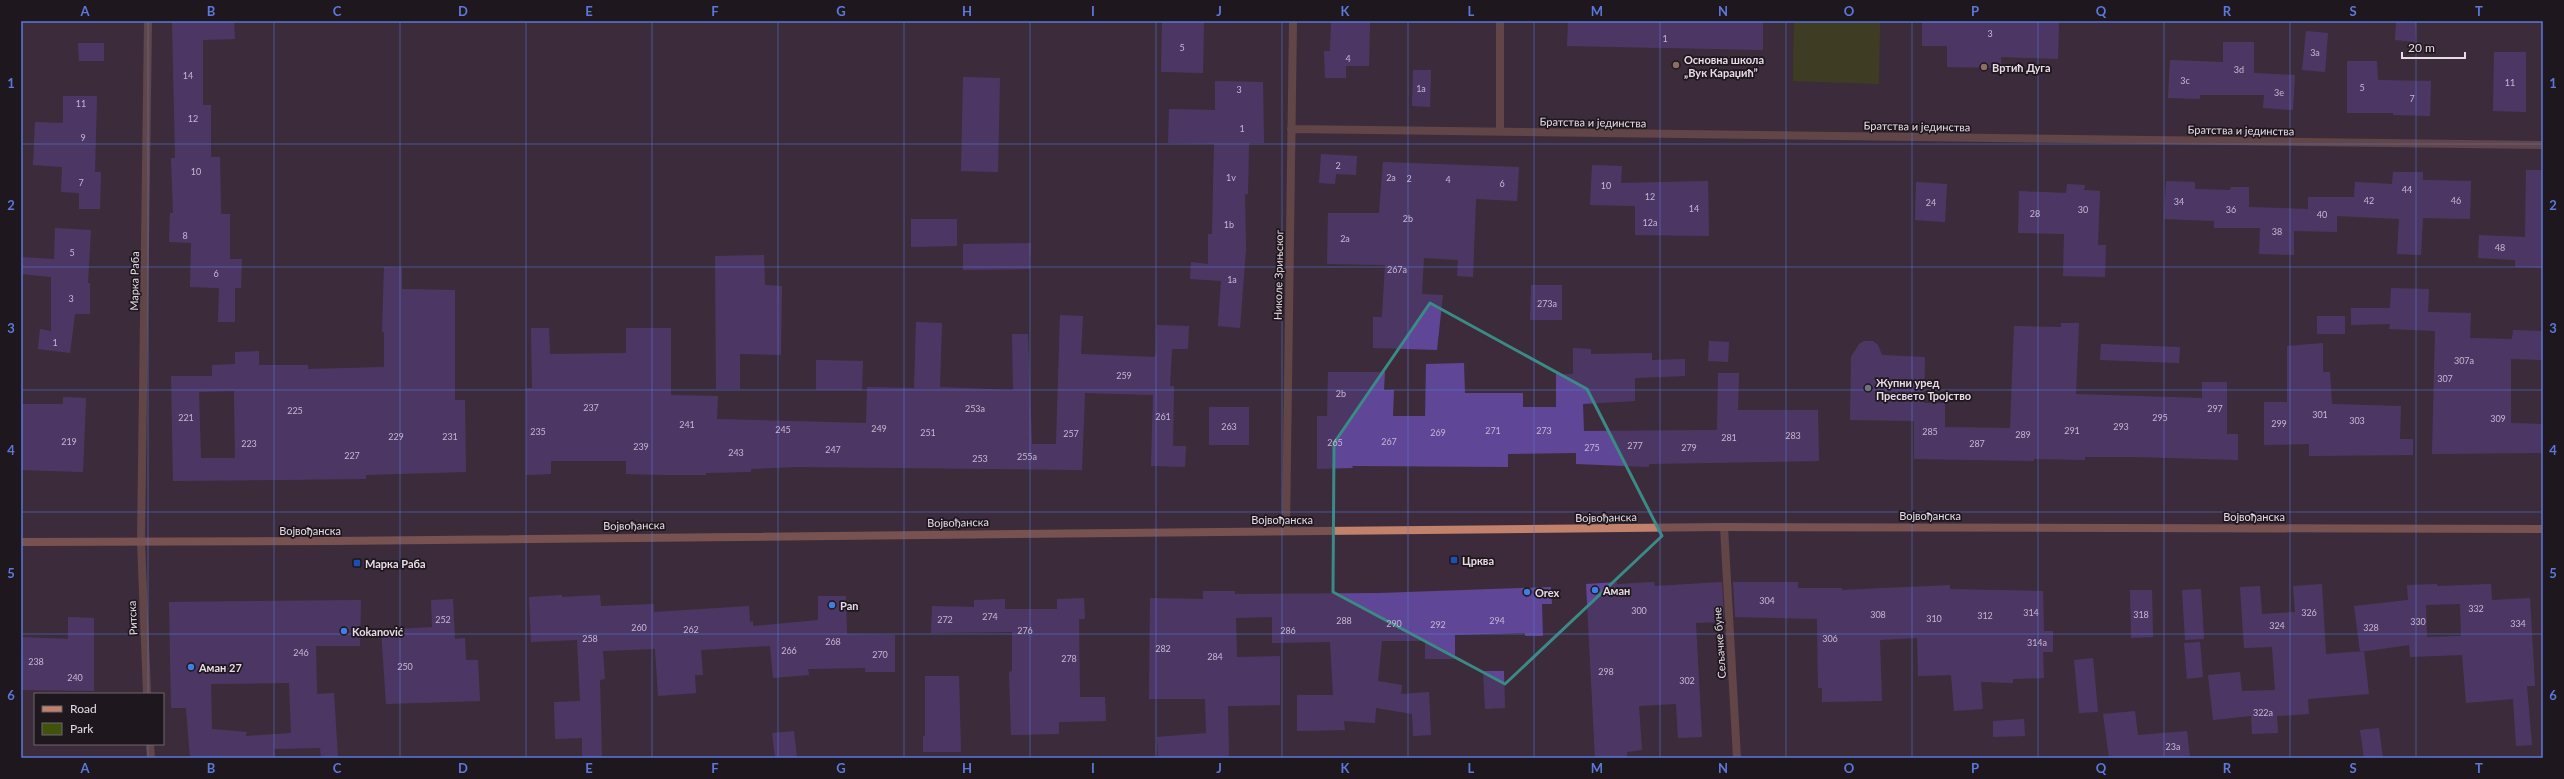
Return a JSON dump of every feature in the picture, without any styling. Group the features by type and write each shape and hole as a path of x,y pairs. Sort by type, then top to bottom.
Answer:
{"main road":[{"name":"Војвођанска","path":"21,542 1724,527 2543,529"}],"street":[{"name":"Марка Раба","path":"141,541 148,21"},
{"name":"Николе Зрињског","path":"1286,530 1293,21"},
{"path":"1500,21 1500,131"},
{"name":"Братства и јединства","path":"1292,129 2543,144"},
{"name":"Сељачке буне","path":"1724,527 1737,758"},
{"name":"Ритска","path":"141,541 147,693"},
{"path":"150,745 151,758"}],"highlighted area":[{"path":"1430,303 1587,389 1662,536 1505,684 1333,592 1334,443"}],"green space":[{"path":"1794,21 1880,21 1879,84 1793,81"}],"building":[{"path":"172,21 234,21 235,39 203,40 203,105 211,105 211,157 220,157 221,214 230,214 230,259 242,259 241,288 235,288 235,322 218,322 219,288 190,287 191,243 169,242 170,213 173,213 171,158 175,158"},
{"path":"1162,21 1204,21 1203,73 1161,72"},
{"path":"1331,21 1370,21 1369,66 1346,66 1346,78 1325,78 1324,51 1330,51"},
{"path":"1568,21 1763,21 1763,50 1567,46"},
{"path":"1922,21 2059,21 2058,59 2001,57 2001,68 1947,67 1947,46 1922,46"},
{"path":"2396,21 2416,21 2415,42 2395,40"},
{"path":"2306,31 2328,33 2325,72 2302,70"},
{"path":"2223,42 2254,42 2254,73 2295,75 2293,110 2263,108 2264,95 2200,95 2200,99 2168,98 2170,60 2223,62"},
{"path":"78,43 104,43 104,61 79,61"},
{"path":"2494,52 2526,52 2526,112 2493,111"},
{"path":"2347,61 2377,61 2378,80 2431,81 2430,116 2393,115 2393,113 2347,113"},
{"path":"1413,70 1431,70 1430,107 1412,106"},
{"path":"963,77 1000,78 998,172 961,171"},
{"path":"1215,81 1263,82 1264,143 1249,143 1248,194 1245,194 1246,249 1240,328 1218,326 1221,281 1190,279 1191,262 1208,264 1208,234 1212,234 1214,144 1168,143 1169,109 1215,110"},
{"path":"63,96 97,96 95,172 101,172 100,209 79,209 79,193 61,192 62,167 33,165 35,122 63,123"},
{"path":"1321,154 1357,156 1356,175 1336,174 1335,184 1319,183"},
{"path":"1383,162 1519,167 1517,201 1476,199 1473,277 1457,276 1458,260 1424,258 1422,294 1443,295 1437,350 1373,348 1373,317 1382,317 1385,265 1327,264 1328,213 1379,213"},
{"path":"1592,165 1622,166 1621,183 1708,181 1709,236 1635,235 1635,206 1590,205"},
{"path":"2526,170 2543,170 2543,268 2515,267 2515,260 2478,258 2479,235 2525,237"},
{"path":"2393,172 2423,172 2423,180 2471,181 2470,219 2423,218 2421,255 2397,254 2399,219 2337,216 2337,232 2294,231 2294,255 2259,254 2260,228 2214,228 2214,221 2164,219 2166,181 2195,182 2195,189 2230,190 2231,187 2249,187 2249,207 2308,209 2308,197 2354,197 2355,182 2392,184"},
{"path":"1916,182 1947,184 1945,222 1915,220"},
{"path":"2067,184 2085,185 2084,190 2100,191 2098,245 2106,245 2105,277 2063,276 2064,234 2018,233 2019,191 2066,193"},
{"path":"911,219 957,219 957,246 911,247"},
{"path":"55,228 91,230 88,283 90,283 90,314 75,314 70,353 38,349 40,329 51,331 51,277 21,274 21,257 54,259"},
{"path":"1031,243 1030,269 963,270 963,244"},
{"path":"764,255 765,285 782,286 781,355 740,354 740,389 716,389 715,256"},
{"path":"384,267 402,268 402,289 455,290 455,400 465,400 466,472 366,475 366,479 173,481 171,376 212,376 212,365 235,364 235,352 259,351 259,365 308,365 308,369 384,367 384,332 382,332","holes":["234,391 235,458 201,458 199,392"]},
{"path":"1531,285 1562,285 1562,320 1530,320"},
{"path":"2391,288 2429,289 2428,312 2471,313 2470,338 2512,339 2513,330 2543,331 2543,360 2511,359 2511,423 2543,424 2543,453 2432,454 2435,331 2389,329 2390,324 2351,325 2351,308 2390,308"},
{"path":"1060,315 1083,316 1081,354 1154,357 1156,354 1157,325 1189,326 1188,349 1172,349 1170,386 1174,386 1173,446 1186,446 1185,467 1151,466 1153,395 1085,393 1082,470 797,467 751,469 751,472 706,473 706,475 666,475 626,474 626,461 551,461 551,474 526,475 526,388 532,388 531,328 549,328 550,354 626,353 626,328 671,328 671,395 718,396 717,419 866,423 867,387 914,388 916,322 942,323 940,387 1013,390 1012,334 1028,334 1032,444 1056,444"},
{"path":"2317,316 2345,316 2345,334 2317,334"},
{"path":"2061,323 2079,323 2076,394 2202,398 2202,382 2227,382 2227,434 2238,434 2238,460 2136,457 2085,457 2085,460 2034,459 2034,461 1914,459 1914,421 1850,420 1851,357 1859,344 1864,341 1873,341 1878,345 1882,355 1925,357 1924,403 1945,403 1945,427 2010,428 2014,326 2061,327"},
{"path":"1709,341 1729,342 1728,362 1708,361"},
{"path":"2323,343 2323,372 2330,372 2332,404 2401,406 2400,439 2413,439 2413,455 2309,456 2309,444 2264,445 2264,402 2287,402 2287,346"},
{"path":"2101,344 2180,347 2179,363 2100,360"},
{"path":"1573,348 1591,349 1591,354 1652,353 1652,360 1685,359 1685,376 1635,378 1635,401 1583,404 1584,431 1717,430 1718,373 1739,373 1738,410 1818,410 1819,461 1649,464 1649,467 1576,464 1576,453 1508,454 1508,467 1352,466 1353,468 1317,469 1317,416 1327,416 1328,372 1385,372 1384,390 1394,390 1393,416 1425,416 1426,364 1464,363 1465,393 1523,393 1523,407 1556,407 1556,374 1573,374"},
{"path":"816,360 863,361 862,390 816,390"},
{"path":"63,397 86,398 83,472 21,470 21,404 63,404"},
{"path":"1209,407 1249,407 1249,445 1209,445"},
{"path":"1617,582 1617,584 1654,582 1655,586 1722,582 1724,617 1719,617 1719,622 1696,623 1702,737 1678,738 1676,704 1639,706 1642,750 1627,752 1627,758 1595,758 1586,584"},
{"path":"1733,582 1798,582 1798,588 1842,588 1842,590 1950,585 1950,589 2043,591 2044,631 2053,631 2053,652 2043,652 2044,678 2013,679 2013,683 1981,682 1983,709 1954,711 1951,675 1918,676 1917,638 1880,640 1882,701 1822,702 1822,688 1818,688 1817,619 1735,617"},
{"path":"2322,584 2326,654 2364,651 2369,694 2308,699 2309,714 2277,716 2278,733 2252,734 2251,716 2213,720 2208,675 2240,672 2242,691 2275,690 2272,647 2244,648 2240,587 2260,586 2262,614 2295,612 2293,586"},
{"path":"2437,584 2437,586 2491,584 2492,600 2530,598 2535,686 2527,686 2532,745 2516,746 2513,699 2466,703 2462,655 2410,657 2409,645 2360,652 2354,606 2408,600 2407,585","holes":["2460,604 2461,636 2427,637 2426,605"]},
{"path":"1551,587 1552,604 1542,604 1543,636 1525,636 1525,633 1455,635 1455,659 1425,659 1425,641 1382,641 1378,681 1402,685 1401,694 1429,692 1431,735 1413,736 1412,714 1376,708 1375,723 1344,721 1345,730 1297,731 1297,695 1333,695 1330,642 1272,643 1272,617 1236,618 1237,657 1280,656 1280,705 1228,706 1229,758 1158,758 1157,737 1206,733 1205,699 1149,699 1150,598 1203,599 1203,591 1235,591 1235,594 1379,593"},
{"path":"2201,589 2204,639 2185,640 2182,590"},
{"path":"2130,590 2152,590 2153,637 2131,638"},
{"path":"562,595 562,597 600,595 601,606 654,604 654,612 749,606 750,622 753,621 753,626 818,620 818,596 846,596 847,634 895,635 895,672 865,672 865,668 808,669 809,675 773,678 770,646 701,650 703,675 695,675 696,693 658,696 655,649 603,651 605,679 600,680 602,758 582,758 582,738 555,739 554,702 580,701 577,640 531,642 529,597"},
{"path":"1084,598 1085,619 1079,619 1080,697 1105,697 1106,721 1059,722 1059,734 1011,735 1009,672 1012,671 1012,632 931,633 932,606 974,607 974,600 1005,599 1005,609 1057,609 1057,599"},
{"path":"453,599 455,639 465,638 466,660 478,660 480,701 386,704 381,630 432,627 431,600"},
{"path":"361,600 360,646 316,646 317,694 334,693 338,758 321,758 320,748 274,749 275,758 190,758 186,708 171,708 169,602","holes":["289,683 291,733 246,736 247,732 212,729 211,684"]},
{"path":"68,617 94,618 94,691 21,690 23,637 68,639"},
{"path":"2200,642 2203,677 2187,679 2184,643"},
{"path":"2093,658 2098,712 2079,713 2074,660"},
{"path":"1483,671 1504,671 1505,708 1485,709"},
{"path":"925,676 959,676 961,752 923,752 923,736 925,736"},
{"path":"2135,711 2138,735 2187,731 2190,758 2109,758 2103,714"},
{"path":"2024,719 2025,736 1993,737 1993,721"},
{"path":"2379,728 2383,758 2364,758 2360,730"},
{"path":"794,731 797,758 775,758 772,733"}],"place":[{"name":"Основна школа „Вук Караџић”","path":"1676,65"},
{"name":"Вртић Дуга","path":"1984,67"},
{"name":"Жупни уред Пресвето Тројство","path":"1868,388"},
{"name":"Црква","path":"1454,560"},
{"name":"Марка Раба","path":"357,563"},
{"name":"Аман","path":"1595,590"},
{"name":"Orex","path":"1527,592"},
{"name":"Pan","path":"832,605"},
{"name":"Kokanović","path":"344,631"},
{"name":"Аман 27","path":"191,667"}]}
